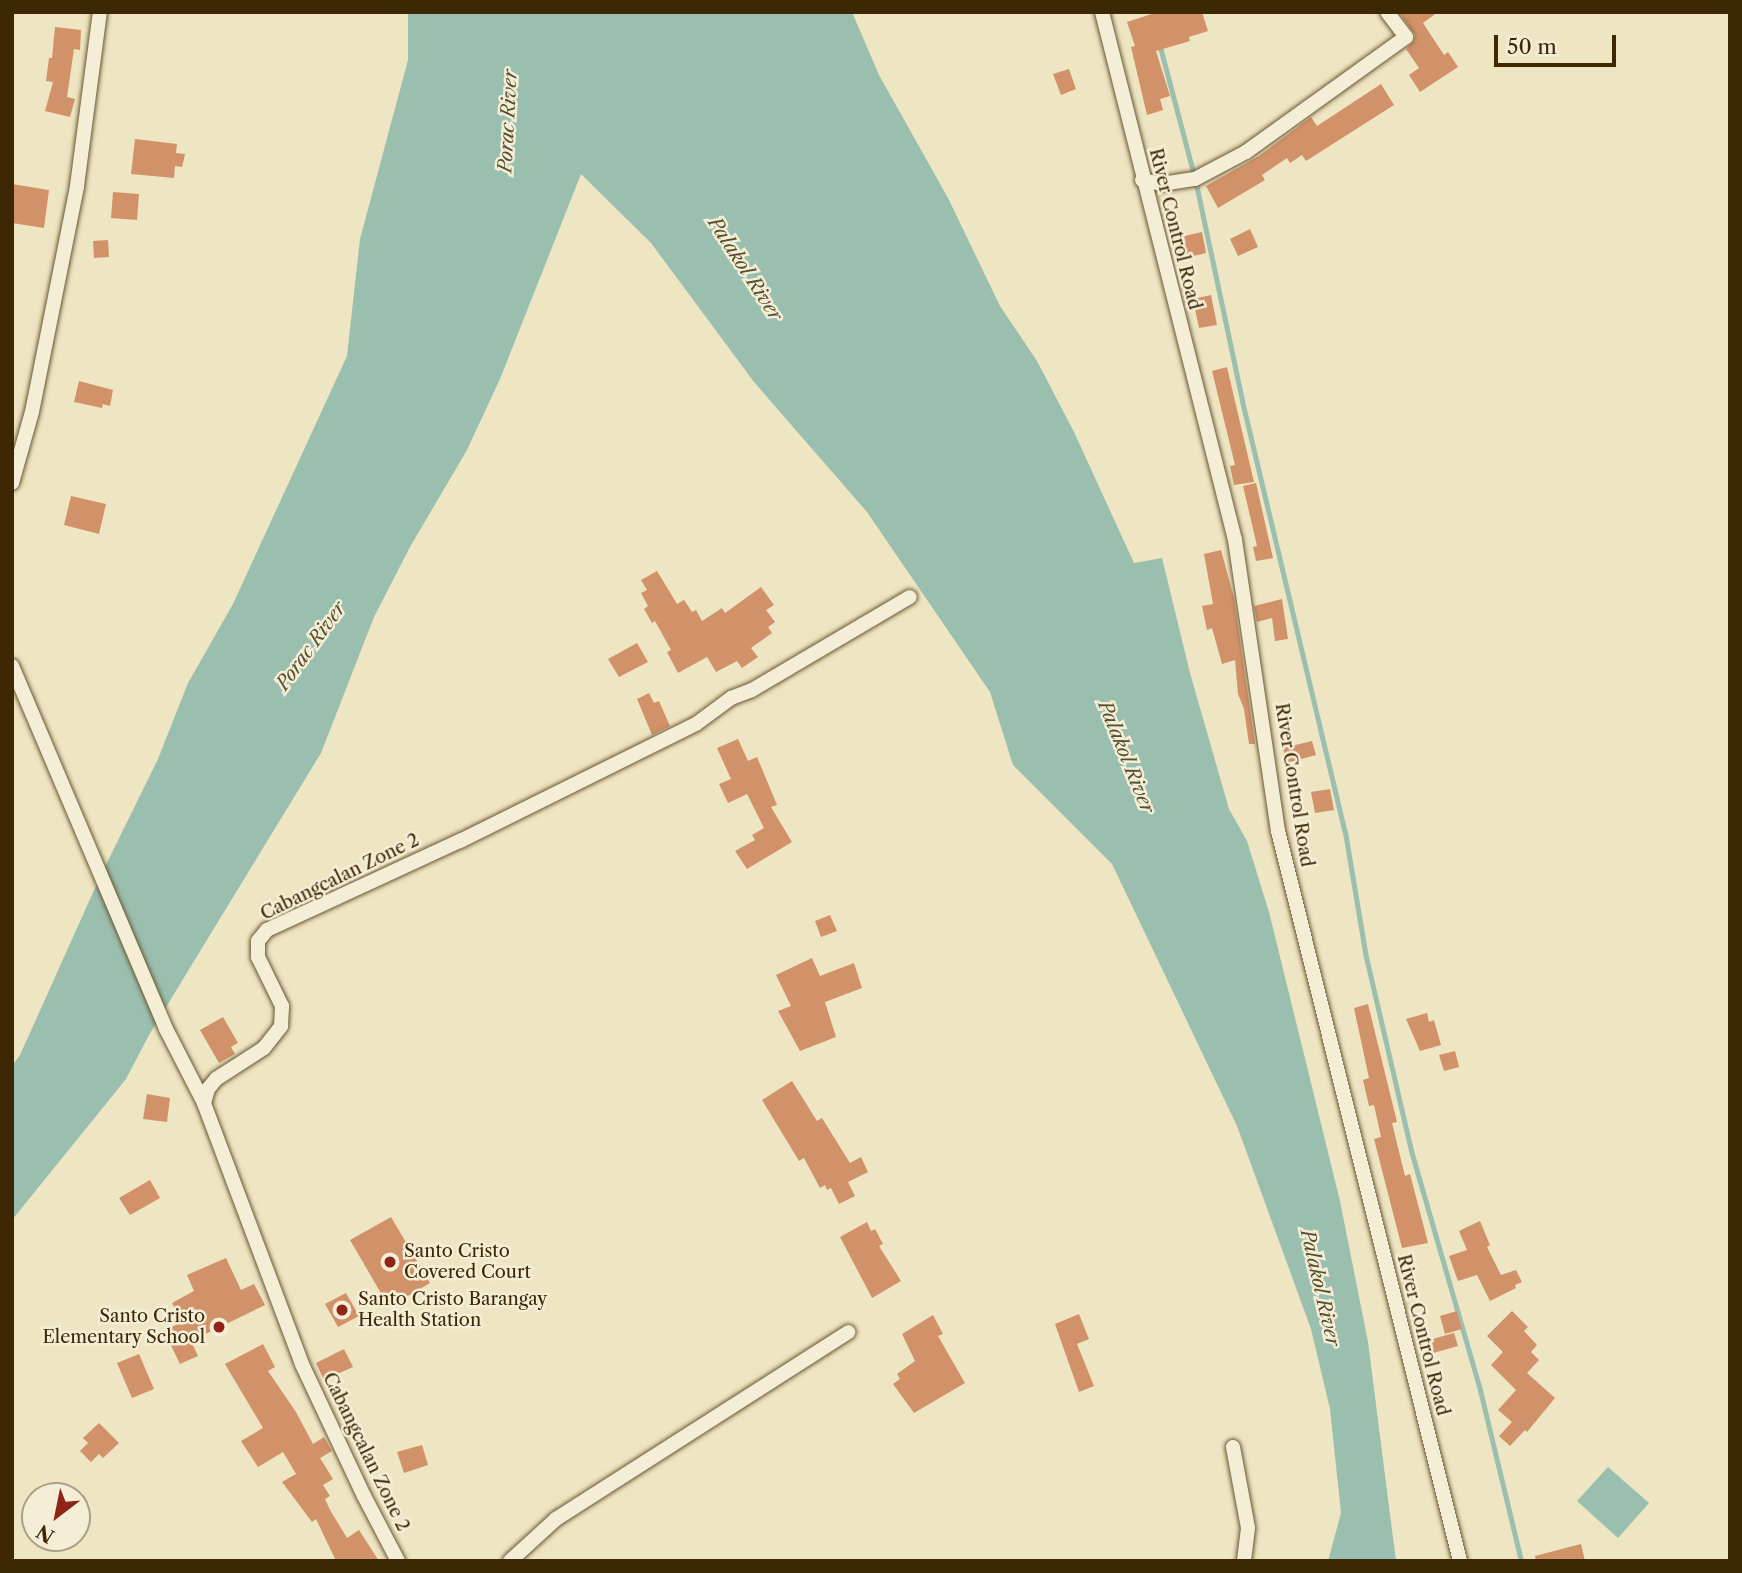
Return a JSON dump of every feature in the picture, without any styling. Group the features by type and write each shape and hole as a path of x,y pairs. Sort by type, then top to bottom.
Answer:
{"street":[{"path":"12,483 32,412 77,186 100,12"},
{"name":"River Control Road","path":"1102,12 1142,180 1235,540 1278,831 1460,1561"},
{"path":"1142,180 1163,184 1195,179 1246,152 1406,37 1387,12"},
{"name":"Cabangcalan Zone 2","path":"398,1561 302,1364 204,1103 208,1089 216,1079 264,1048 281,1026 282,1006 256,949 258,942 267,930 460,841 696,724 731,698 752,690 910,597"},
{"path":"12,666 166,1029 204,1103"},
{"path":"510,1561 556,1520 848,1332"},
{"path":"1233,1447 1248,1528 1244,1561"}],"water":[{"path":"408,12 852,12 879,75 948,198 1000,306 1037,361 1074,432 1134,563 1162,558 1190,673 1229,809 1247,841 1269,912 1340,1201 1368,1342 1396,1561 1328,1561 1341,1513 1330,1409 1311,1329 1237,1126 1112,864 1013,765 990,692 867,512 754,382 651,243 581,174 500,379 467,450 410,547 374,617 321,753 149,1035 126,1079 12,1220 12,1066 20,1055 100,877 158,759 188,683 233,604 347,356 360,239 408,60"},
{"path":"1608,1467 1649,1503 1618,1538 1577,1501"}],"building":[{"path":"1158,12 1202,12 1208,31 1189,37 1190,41 1156,51 1170,96 1160,99 1163,110 1147,115 1131,47 1135,46 1127,22"},
{"path":"1399,12 1438,12 1423,23 1444,55 1448,52 1458,67 1420,92 1409,75 1419,68 1406,49 1414,41 1415,35"},
{"path":"55,27 81,30 80,50 74,49 67,97 75,99 70,117 45,111 53,82 46,81 49,58 52,58"},
{"path":"1069,69 1076,89 1061,95 1053,74"},
{"path":"1381,84 1394,105 1306,161 1302,155 1290,163 1287,158 1262,175 1265,180 1218,208 1206,186 1259,156 1311,117 1317,126"},
{"path":"135,139 177,144 176,153 185,154 182,167 175,166 174,178 131,174"},
{"path":"12,184 49,190 44,228 12,223"},
{"path":"113,192 139,194 137,220 111,218"},
{"path":"1250,229 1258,247 1238,256 1230,239"},
{"path":"1202,232 1206,253 1181,259 1176,238"},
{"path":"108,240 109,257 94,258 93,241"},
{"path":"1211,295 1217,325 1199,328 1193,299"},
{"path":"1227,367 1254,482 1234,485 1230,466 1235,465 1212,371"},
{"path":"79,381 113,390 110,406 103,404 102,408 74,402"},
{"path":"1256,483 1273,558 1256,561 1253,547 1257,546 1243,486"},
{"path":"71,496 106,504 99,534 64,525"},
{"path":"1221,550 1234,598 1255,744 1249,744 1244,709 1238,694 1235,660 1222,664 1212,628 1207,630 1202,606 1213,604 1204,554"},
{"path":"657,571 677,604 684,600 692,612 696,610 702,621 722,608 725,613 761,587 774,605 766,610 775,622 768,627 772,633 751,648 758,657 742,668 737,661 716,672 707,657 678,673 667,652 671,650 655,621 652,623 644,609 648,606 641,593 647,590 641,580"},
{"path":"1282,599 1288,639 1275,641 1272,618 1257,622 1254,606"},
{"path":"637,643 648,662 619,677 608,659"},
{"path":"649,693 654,703 659,701 670,726 652,735 637,699"},
{"path":"738,739 748,761 757,757 777,805 771,807 792,842 747,869 735,851 755,840 752,835 764,828 747,794 728,803 719,784 731,779 717,748"},
{"path":"1312,741 1316,755 1287,763 1283,748"},
{"path":"1330,789 1334,810 1315,813 1311,792"},
{"path":"830,915 837,931 821,937 815,921"},
{"path":"812,958 820,976 854,963 862,988 825,1002 836,1037 800,1051 778,1011 791,1006 776,975"},
{"path":"1368,1004 1397,1122 1392,1123 1405,1176 1410,1174 1428,1243 1402,1248 1374,1139 1381,1137 1374,1105 1369,1106 1363,1080 1369,1078 1354,1008"},
{"path":"1427,1013 1429,1022 1434,1020 1441,1045 1420,1051 1406,1019"},
{"path":"223,1017 238,1043 231,1047 235,1054 219,1063 200,1030"},
{"path":"1455,1051 1459,1067 1444,1071 1439,1055"},
{"path":"792,1081 817,1121 822,1118 850,1163 861,1157 868,1172 848,1182 855,1196 839,1204 831,1188 827,1190 825,1185 820,1188 804,1158 799,1161 762,1100"},
{"path":"147,1094 170,1098 167,1122 143,1119"},
{"path":"150,1180 160,1198 130,1215 119,1198"},
{"name":"Santo Cristo Covered Court","path":"391,1217 430,1283 389,1307 350,1240"},
{"path":"1480,1221 1490,1245 1487,1247 1501,1275 1516,1270 1522,1282 1490,1301 1477,1275 1458,1281 1449,1256 1467,1250 1459,1231"},
{"path":"867,1222 871,1231 875,1229 883,1244 879,1246 901,1281 872,1298 840,1237"},
{"path":"226,1258 241,1290 254,1284 265,1305 191,1341 198,1356 180,1364 164,1331 181,1322 172,1303 194,1291 187,1275"},
{"name":"Santo Cristo Barangay Health Station","path":"346,1293 359,1316 338,1327 325,1304"},
{"path":"1457,1311 1462,1329 1445,1334 1440,1316"},
{"path":"1512,1311 1528,1327 1524,1331 1537,1345 1531,1352 1539,1360 1527,1373 1555,1398 1527,1432 1525,1430 1510,1446 1499,1436 1512,1422 1498,1410 1516,1390 1491,1365 1503,1352 1487,1336"},
{"path":"1079,1314 1089,1339 1077,1344 1094,1386 1079,1392 1055,1324"},
{"path":"933,1315 943,1334 938,1336 965,1383 914,1413 893,1384 900,1379 897,1374 915,1361 902,1334"},
{"path":"1454,1333 1458,1346 1426,1355 1422,1342"},
{"path":"263,1344 275,1367 268,1371 296,1412 313,1444 324,1437 332,1451 320,1458 333,1479 323,1485 330,1496 325,1499 330,1510 347,1538 359,1530 379,1561 336,1561 316,1519 312,1522 282,1482 296,1474 283,1452 258,1467 241,1441 263,1428 225,1364"},
{"path":"344,1349 353,1367 324,1380 316,1363"},
{"path":"139,1354 154,1389 132,1398 117,1363"},
{"path":"99,1423 119,1443 103,1458 99,1454 91,1462 80,1451 88,1443 83,1438"},
{"path":"422,1445 428,1465 404,1473 397,1452"},
{"path":"1581,1544 1585,1561 1536,1561 1535,1556"}],"waterway":[{"path":"1159,43 1195,179 1242,401 1345,832 1366,957 1412,1154 1480,1390 1521,1561"}],"place":[{"name":"Santo Cristo Covered Court","path":"390,1262"},
{"name":"Santo Cristo Barangay Health Station","path":"342,1310"},
{"name":"Santo Cristo Elementary School","path":"219,1327"}],"water label":[{"name":"Porac River","path":"508,121"},
{"name":"Palakol River","path":"745,269"},
{"name":"Porac River","path":"311,646"},
{"name":"Palakol River","path":"1126,757"},
{"name":"Palakol River","path":"1320,1288"}]}
